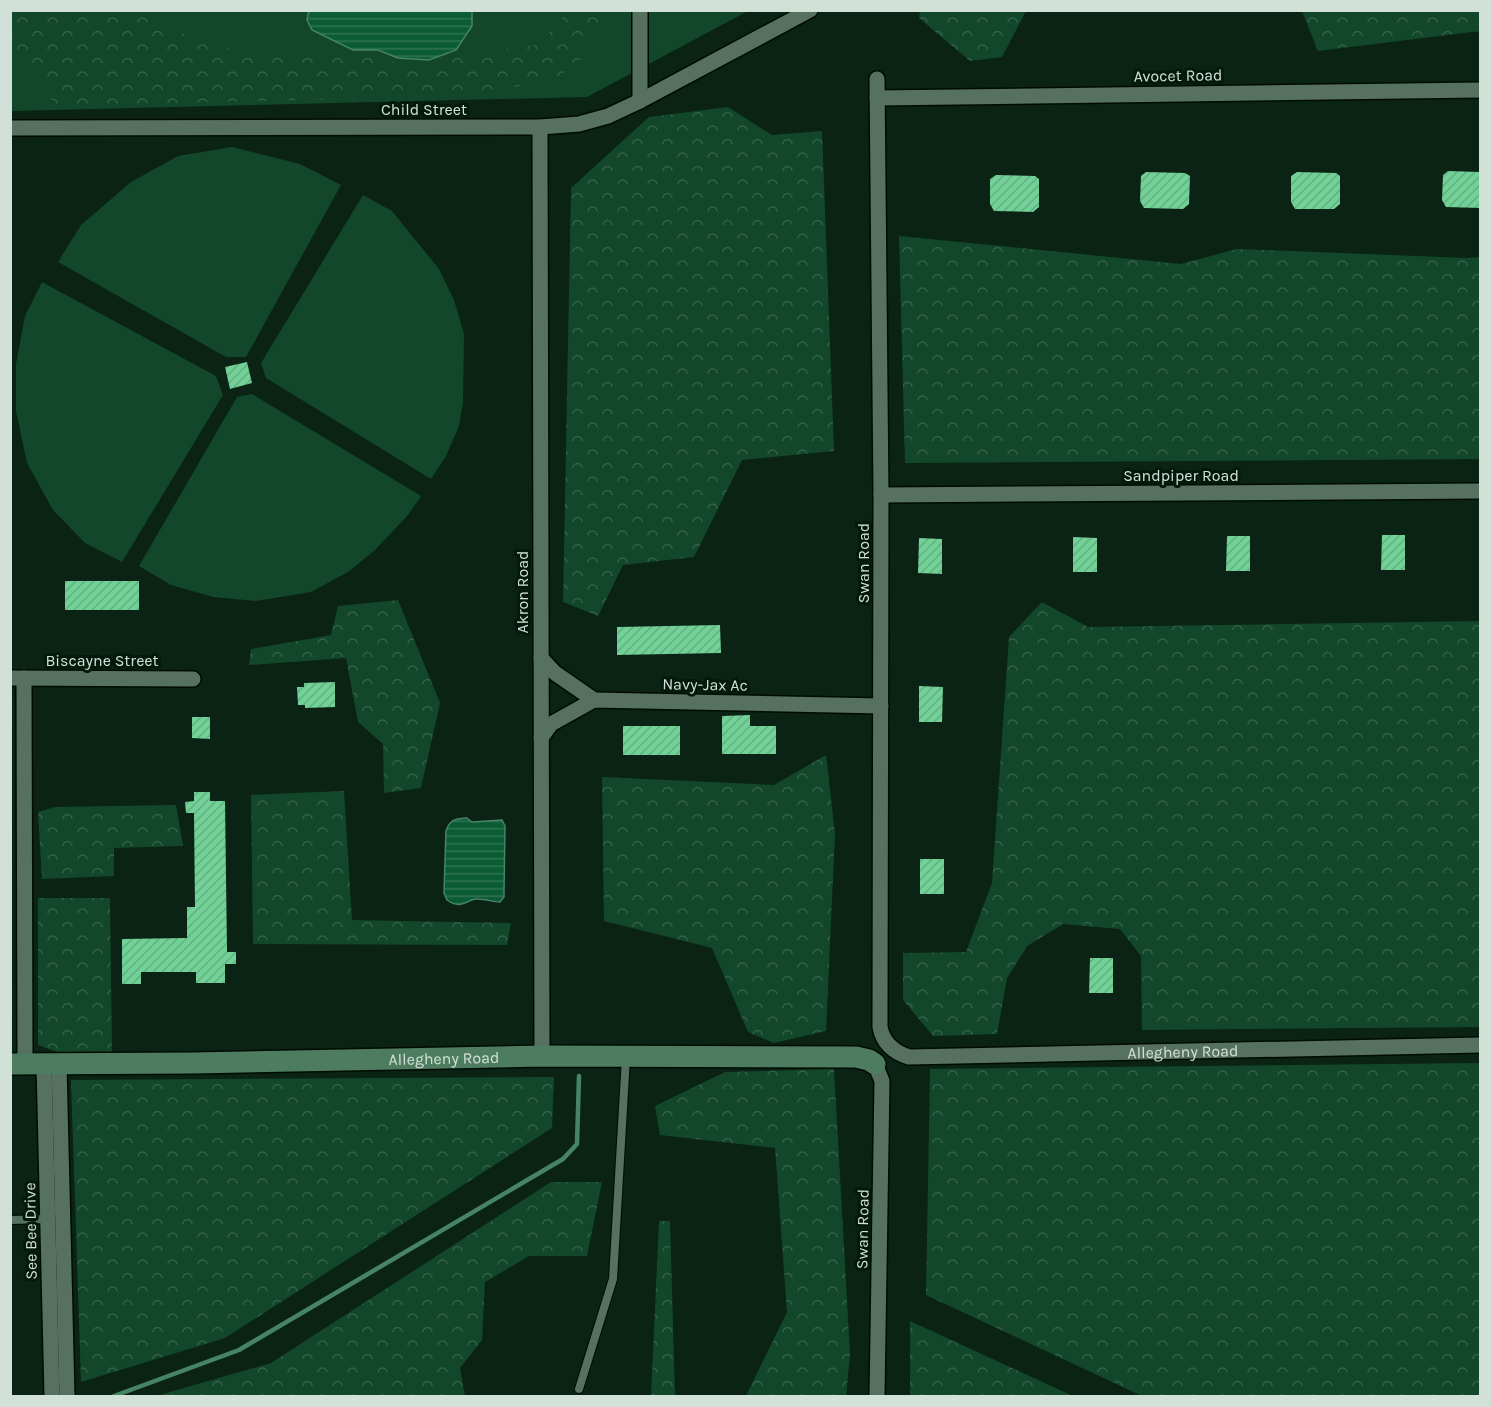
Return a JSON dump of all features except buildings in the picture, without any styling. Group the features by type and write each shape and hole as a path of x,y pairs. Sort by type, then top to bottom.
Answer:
{"street":[{"path":"640,10 640,101"},
{"name":"Child Street","path":"10,128 540,127 579,124 608,116 640,101 810,10"},
{"name":"Swan Road","path":"877,79 881,495 880,1027 882,1037 889,1045"},
{"name":"Avocet Road","path":"877,98 1480,90"},
{"name":"Akron Road","path":"540,127 542,1056"},
{"name":"Sandpiper Road","path":"881,495 1480,491"},
{"path":"541,658 555,673 594,700 551,724 541,738"},
{"name":"Biscayne Street","path":"17,678 193,679"},
{"name":"See Bee Drive","path":"17,678 35,1064 55,1218 67,1396"},
{"name":"Navy-Jax Ac","path":"594,700 881,705"},
{"name":"Allegheny Road","path":"889,1045 897,1053 909,1057 1480,1045"},
{"name":"Allegheny Road","path":"35,1064 542,1056 856,1057 868,1059 875,1064"},
{"name":"Swan Road","path":"875,1064 882,1081 877,1396"},
{"name":"See Bee Drive","path":"52,1396 55,1218"}],"lane":[{"path":"579,1389 614,1279 626,1056"},
{"path":"10,1220 55,1218"}],"green space":[{"path":"920,10 1026,11 1002,57 970,61 919,18"},
{"path":"10,11 748,11 587,97 11,111"},
{"path":"10,11 144,11 162,27 237,51 315,58 338,51 348,55 377,55 397,63 428,65 457,54 538,45 568,11 619,11 617,17 596,24 585,56 550,83 416,97 56,106 11,41"},
{"path":"1302,11 1480,11 1480,31 1318,51"},
{"path":"728,107 772,135 822,131 834,451 742,460 694,557 623,565 598,616 563,602 571,188 649,117"},
{"path":"232,147 300,164 341,185 246,357 226,357 58,262 81,225 131,182 178,156"},
{"path":"363,195 392,211 439,269 454,300 464,334 463,402 459,426 446,456 431,479 266,378 261,363"},
{"path":"899,236 1181,264 1237,249 1480,257 1480,459 905,463"},
{"path":"42,282 216,376 223,395 122,562 85,543 53,510 27,463 16,411 16,364 25,316"},
{"path":"252,394 421,496 408,515 374,551 348,572 311,592 256,601 213,597 171,585 139,566 237,397"},
{"path":"398,600 440,703 421,788 384,793 383,744 358,722 346,658 249,665 251,649 331,635 338,606"},
{"path":"1042,602 1088,627 1480,621 1480,1027 1142,1030 1141,956 1120,929 1063,924 1027,946 1007,978 997,1034 933,1036 903,1000 903,953 966,952 992,883 1009,637"},
{"path":"826,755 835,834 826,1031 774,1043 748,1032 712,948 604,921 602,777 774,785"},
{"path":"344,791 352,920 511,923 507,945 253,944 251,795"},
{"path":"176,805 183,846 114,848 114,876 42,879 38,812 55,807"},
{"path":"38,898 110,898 112,1052 60,1053 38,1045"},
{"path":"1480,1063 1480,1396 1142,1396 926,1295 930,1069"},
{"path":"834,1069 850,1354 846,1396 746,1396 787,1312 775,1148 660,1135 655,1106 725,1072"},
{"path":"554,1077 552,1128 225,1338 81,1382 71,1080"},
{"path":"551,1182 602,1182 587,1256 529,1256 485,1282 482,1340 460,1368 465,1396 156,1396 271,1363"},
{"path":"659,1221 670,1221 675,1396 651,1396"},
{"path":"910,1321 1073,1396 910,1396"}],"shaded area":[{"path":"309,11 472,11 472,26 456,50 429,60 398,58 378,50 353,50 312,30 307,20"},
{"path":"467,818 472,822 502,820 505,826 504,897 500,902 475,899 455,904 447,900 444,893 446,831 454,820"}],"waterway":[{"path":"114,1396 239,1350 563,1159 577,1144 579,1076"}]}
